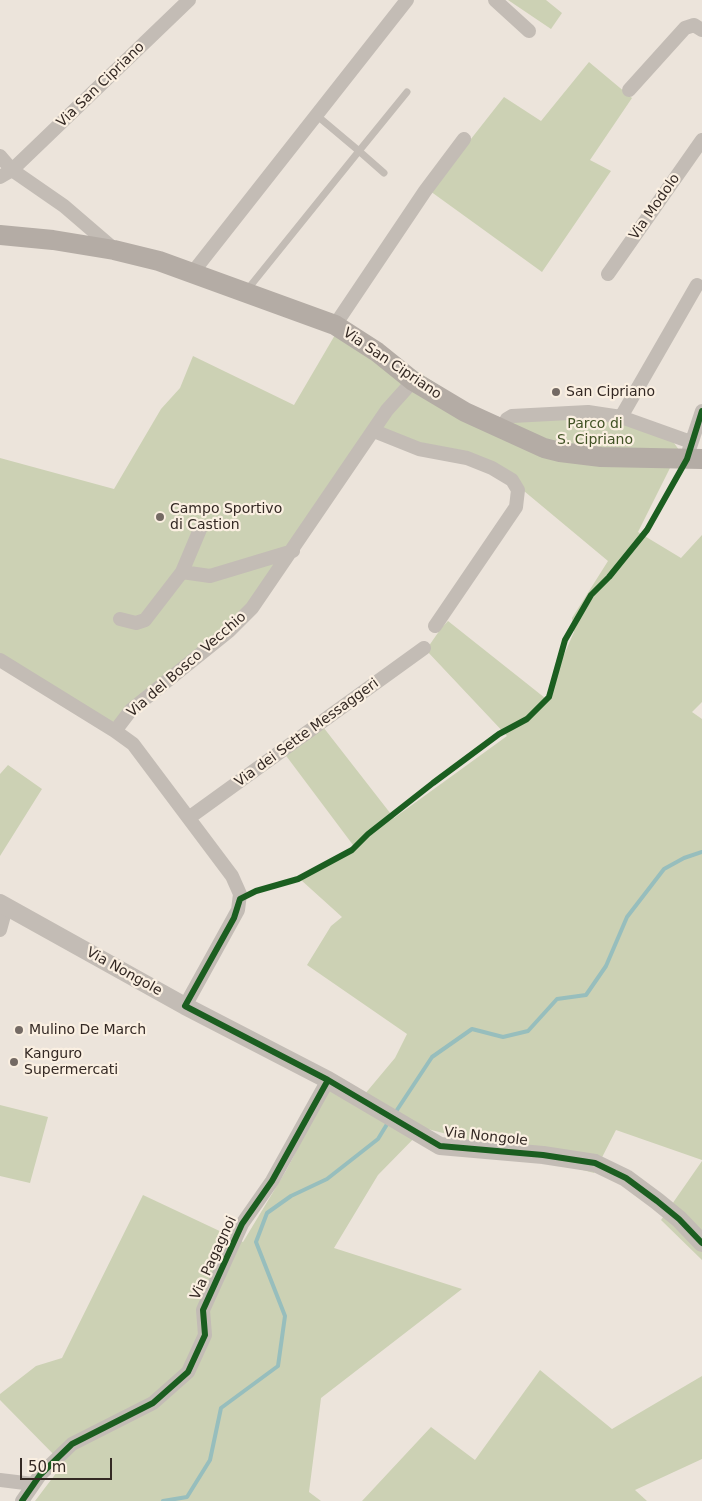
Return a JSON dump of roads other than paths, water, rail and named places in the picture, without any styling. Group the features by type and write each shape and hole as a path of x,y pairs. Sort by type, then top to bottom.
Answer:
{"main road":[{"name":"Via San Cipriano","path":"0,235 53,240 114,250 192,272 335,325 377,352 413,381 502,430 544,448 579,455 693,453"}],"street":[{"name":"Via San Cipriano","path":"0,177 12,170 189,0"},
{"path":"192,272 407,0"},
{"path":"495,0 529,32"},
{"path":"628,90 685,28 694,25 702,30"},
{"name":"Via San Cipriano","path":"335,325 425,191 464,139"},
{"name":"Via Modolo","path":"608,274 702,140"},
{"name":"Via San Cipriano","path":"0,156 12,170 64,206 114,250"},
{"path":"621,417 697,285"},
{"name":"Via del Bosco Vecchio","path":"115,731 131,710 244,616 293,550 387,410 413,381"},
{"path":"502,430 507,419 512,416 588,412 621,417 693,453 702,411"},
{"path":"374,431 419,449 467,458 492,468 512,480 518,490 519,497 516,507 435,626"},
{"path":"120,619 136,623 144,620 182,572 201,527"},
{"path":"182,572 210,576 293,550"},
{"name":"Via dei Sette Messaggeri","path":"190,818 424,648"},
{"path":"0,660 133,744 232,876 240,899 234,918 185,1006"},
{"path":"0,930 3,906"},
{"name":"Via Nongole","path":"3,906 185,1006 328,1080 440,1146 543,1155 595,1163 626,1178 657,1201 679,1218 702,1243"},
{"name":"Via Pagagnoi","path":"22,1501 40,1474 72,1444 153,1402 188,1372 206,1335 203,1310 242,1224 272,1181 328,1080"},
{"path":"0,1480 34,1484"}],"lane":[{"path":"245,292 407,92"},
{"path":"315,114 384,174"}],"waterway":[{"path":"395,1113 432,1057 472,1029 503,1037 528,1031 557,999 586,995 606,966 627,917 664,869 684,858 702,852"},
{"path":"163,1501 187,1497 210,1460 221,1408 278,1366 285,1316 256,1242 267,1213 291,1196 327,1179 378,1139 389,1121"}],"place":[{"name":"San Cipriano","path":"556,392"},
{"name":"Campo Sportivo di Castion","path":"160,517"},
{"name":"Mulino De March","path":"19,1030"},
{"name":"Kanguro Supermercati","path":"14,1062"}],"park label":[{"name":"Parco di S. Cipriano","path":"595,432"}]}
